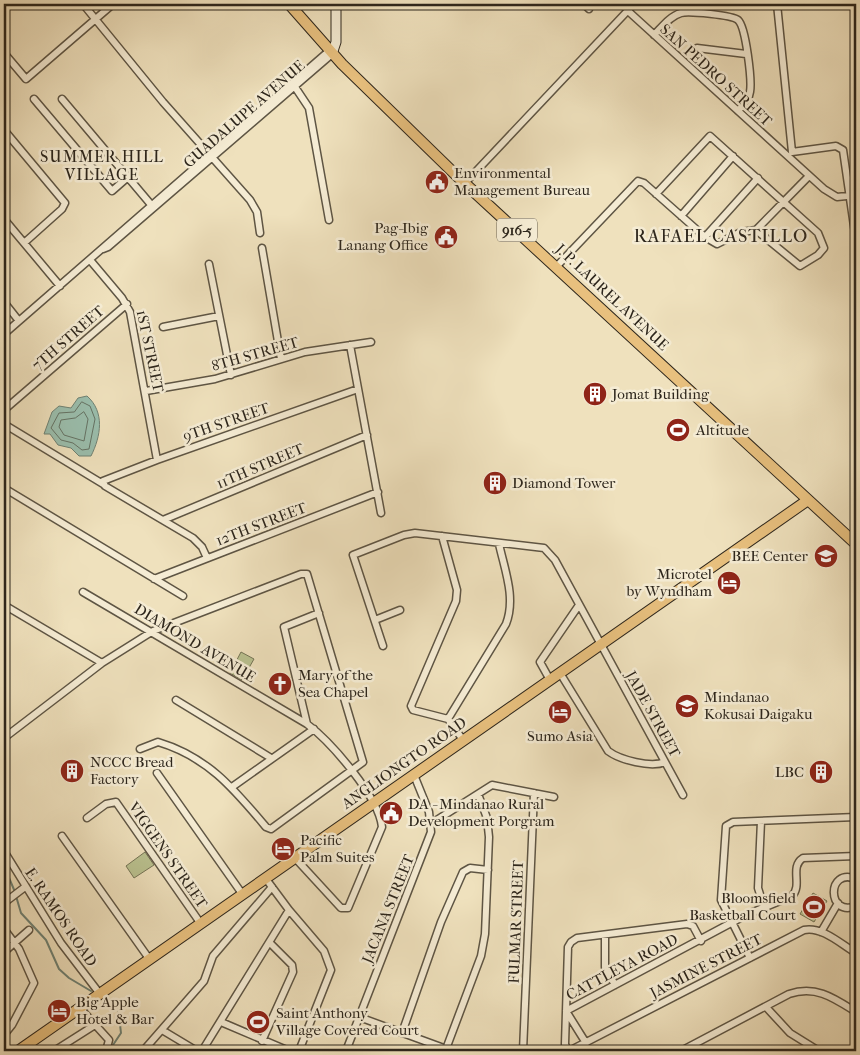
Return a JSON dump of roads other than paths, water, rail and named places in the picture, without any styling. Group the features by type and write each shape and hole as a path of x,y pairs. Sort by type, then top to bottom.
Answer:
{"main road":[{"name":"J. P. LAUREL AVENUE","path":"289,4 332,50 465,183 856,544"},
{"name":"ANGLIONGTO ROAD","path":"21,1050 242,895 269,883 296,858 808,500"}],"street":[{"path":"83,4 210,156 253,203 260,233"},
{"path":"4,53 26,79 113,4"},
{"path":"332,50 336,4"},
{"path":"777,4 790,154 836,146 841,148 844,153 848,197 856,240"},
{"path":"465,183 630,6"},
{"name":"SAN PEDRO STREET","path":"630,6 654,35 738,111 790,154 809,176 830,194 848,197"},
{"path":"654,35 668,21 681,13 730,17 738,20 744,29 750,93 738,111"},
{"path":"697,48 746,54"},
{"name":"GUADALUPE AVENUE","path":"4,334 103,249 108,247 121,233 332,50"},
{"path":"293,85 309,108 329,220"},
{"path":"34,99 112,191 128,177"},
{"path":"62,99 152,206"},
{"path":"4,130 65,203 62,209 24,243"},
{"path":"656,194 706,138 712,137 818,233 824,243 822,251 800,266 756,230"},
{"path":"681,216 733,156"},
{"path":"557,266 638,181 656,194 705,237 717,244 741,232 756,230 809,176"},
{"path":"705,237 758,178"},
{"path":"848,197 856,195"},
{"path":"4,218 60,286"},
{"path":"262,248 281,359"},
{"name":"1ST STREET","path":"90,260 126,304 132,320 157,460"},
{"path":"209,264 231,375"},
{"path":"4,302 19,321"},
{"name":"7TH STREET","path":"4,410 126,304"},
{"path":"163,326 219,316"},
{"name":"8TH STREET","path":"146,391 231,375 281,359 371,342"},
{"path":"350,345 381,513"},
{"name":"9TH STREET","path":"103,483 157,460 358,389"},
{"path":"4,424 198,542 207,558"},
{"name":"11TH STREET","path":"163,520 367,435"},
{"path":"4,488 183,596"},
{"name":"12TH STREET","path":"154,579 378,492"},
{"path":"384,646 353,555 404,535 415,533 499,544 512,601 511,612 506,624 448,719"},
{"path":"442,536 457,590 456,601 410,702 413,710 448,719 463,740"},
{"name":"JADE STREET","path":"499,544 544,548 548,551 683,795"},
{"path":"4,738 102,663 153,631 302,574 309,577 363,762 271,829 266,827 232,787 210,767 169,745 152,742 140,749"},
{"name":"DIAMOND AVENUE","path":"83,592 153,631 308,724 336,751 374,804 382,821 382,833 348,908 341,908 296,858"},
{"path":"4,605 102,663"},
{"path":"550,680 540,662 579,605"},
{"path":"375,620 400,610"},
{"path":"308,724 284,627 319,613"},
{"path":"560,673 608,751 615,755 654,765 665,762"},
{"path":"176,700 271,758"},
{"path":"232,787 314,728"},
{"path":"157,773 242,895"},
{"path":"414,775 432,824 496,784 554,797"},
{"name":"FULMAR STREET","path":"523,1051 534,793"},
{"path":"359,1017 449,1050 481,956 485,934 489,837 487,818 478,794"},
{"name":"VIGGENS STREET","path":"87,818 106,804 114,801 201,924"},
{"path":"750,958 721,896 723,834 728,824 856,817"},
{"path":"761,821 758,888 764,907"},
{"name":"JACANA STREET","path":"346,1051 429,840 432,824"},
{"path":"62,836 150,960"},
{"name":"E. RAMOS ROAD","path":"4,851 61,943 100,994"},
{"name":"CATTLEYA ROAD","path":"566,1011 732,922 794,894 797,866 803,858 856,856"},
{"path":"402,1033 443,917 463,872 470,868 488,870"},
{"path":"856,879 845,877 837,882 833,891 838,903 846,908 856,906"},
{"path":"143,1051 204,981 213,956 269,883 324,951 331,970 299,1051"},
{"path":"4,903 25,887"},
{"path":"838,903 821,932 856,953"},
{"path":"202,1051 289,910"},
{"path":"568,1050 565,1045 569,944 577,938 687,924 693,926 701,940"},
{"path":"4,928 30,971 34,983 12,1025 4,1035"},
{"name":"JASMINE STREET","path":"568,1050 804,930 812,929 821,932"},
{"path":"4,952 28,930"},
{"path":"605,934 606,967 615,985"},
{"path":"262,1041 293,972 292,965 270,943"},
{"path":"681,1051 789,994 801,990 814,990 825,994 856,1012"},
{"path":"766,1007 790,1033 815,1050"},
{"path":"80,1008 109,1042 106,1051"},
{"path":"566,1011 586,1042"},
{"path":"221,1022 289,1051"},
{"path":"54,1051 95,1025"},
{"path":"162,1030 198,1051"}],"water":[{"path":"87,396 97,409 100,424 99,432 91,456 79,456 71,448 58,445 50,434 44,434 52,412 59,406 71,408 78,398"}],"waterway":[{"path":"4,866 15,892"},
{"path":"16,896 21,913 46,940 59,969 69,978 91,991"},
{"path":"107,999 118,1007 121,1033 109,1051"}],"place":[{"name":"Environmental Management Bureau","path":"437,182"},
{"name":"Pag-Ibig Lanang Office","path":"446,237"},
{"name":"Jomat Building","path":"595,394"},
{"name":"Altitude","path":"678,430"},
{"name":"Diamond Tower","path":"495,483"},
{"name":"BEE Center","path":"826,556"},
{"name":"Microtel by Wyndham","path":"729,583"},
{"name":"Mary of the Sea Chapel","path":"280,684"},
{"name":"Mindanao Kokusai Daigaku","path":"687,706"},
{"name":"Sumo Asia","path":"560,712"},
{"name":"NCCC Bread Factory","path":"72,771"},
{"name":"LBC","path":"821,772"},
{"name":"DA - Mindanao Rural Development Porgram","path":"391,813"},
{"name":"Pacific Palm Suites","path":"283,849"},
{"name":"Bloomsfield Basketball Court","path":"814,907"},
{"name":"Big Apple Hotel & Bar","path":"59,1011"},
{"name":"Saint Anthony Village Covered Court","path":"258,1022"}],"district":[{"name":"SUMMER HILL VILLAGE","path":"102,165"},
{"name":"RAFAEL CASTILLO","path":"721,236"}]}
